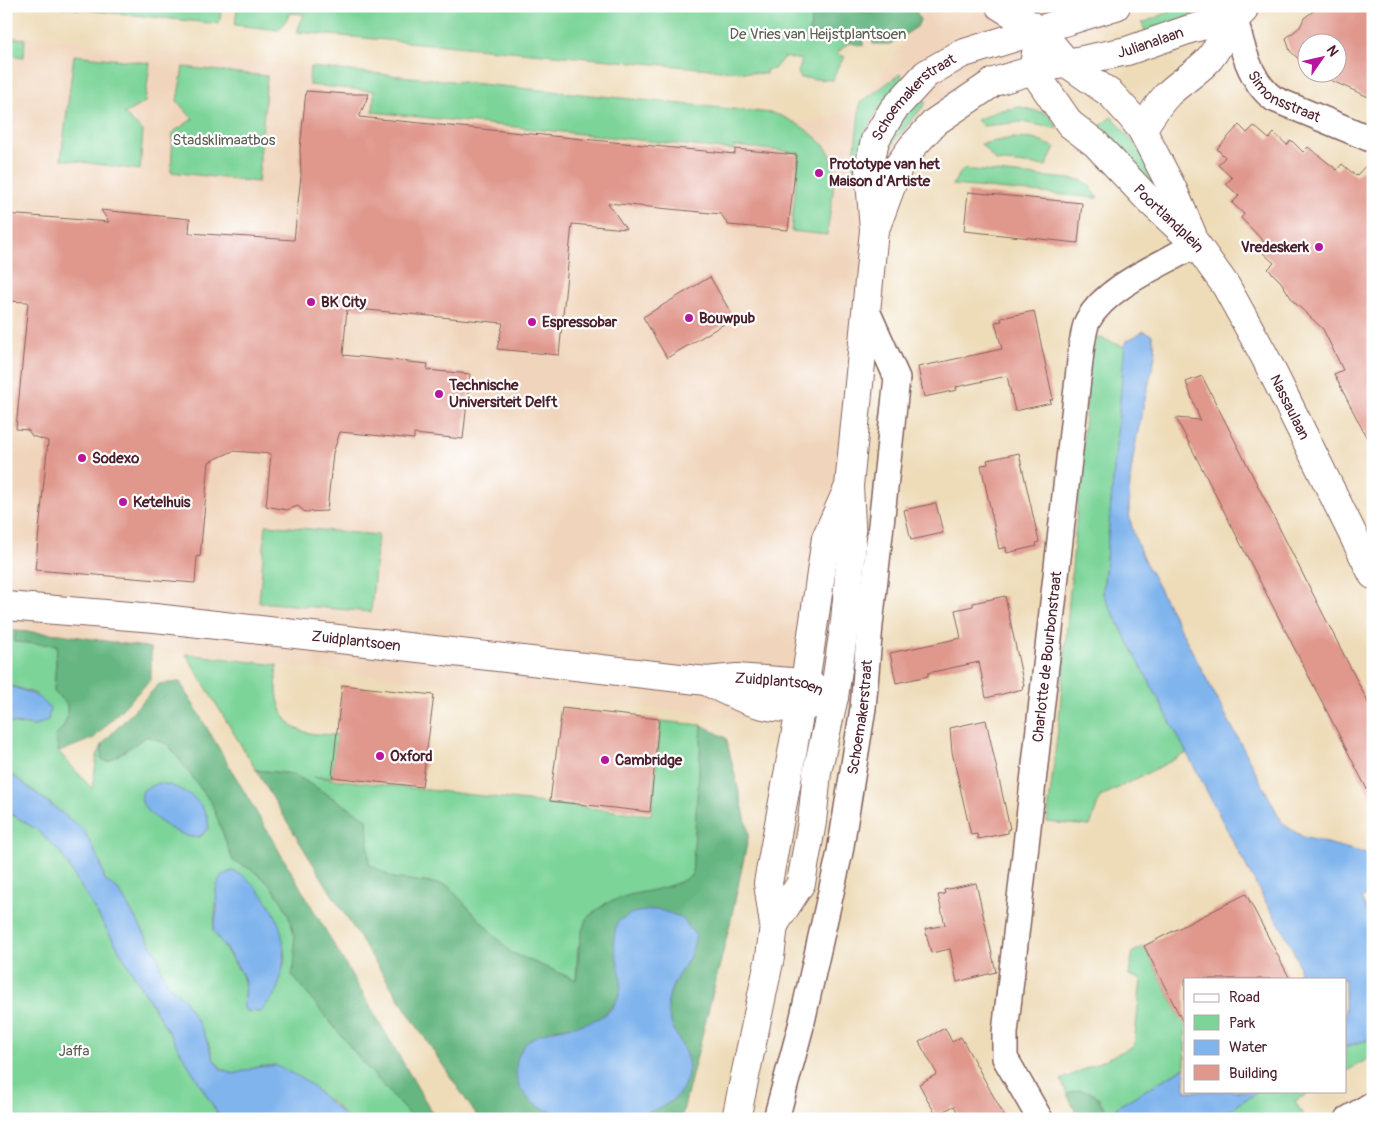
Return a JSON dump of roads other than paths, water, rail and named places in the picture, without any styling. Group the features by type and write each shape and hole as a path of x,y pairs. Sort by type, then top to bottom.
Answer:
{"main road":[{"name":"Poortlandplein","path":"1000,6 1040,30 1068,64 1111,94 1142,130 1173,190 1196,244"},
{"path":"1068,64 1033,70 1040,30 1116,6"},
{"path":"1142,130 1163,100 1208,60 1242,12"},
{"name":"Julianalaan","path":"1068,64 1127,51 1242,12"},
{"name":"Schoemakerstraat","path":"774,925 801,884 812,822 817,772 834,697 845,621 852,543 849,486 868,313 874,230 869,168 875,140 907,92 926,74 961,54 1040,30"},
{"name":"Poortlandplein","path":"1033,70 1070,124 1095,143 1148,199 1196,244"},
{"name":"Schoemakerstraat","path":"874,230 899,165 912,147 936,122 994,82 1033,70"},
{"name":"Nassaulaan","path":"1196,244 1226,286 1265,357 1373,575"},
{"name":"Schoemakerstraat","path":"736,1119 770,957 774,925 768,883 802,696 826,538 849,486"},
{"name":"Zuidplantsoen","path":"6,606 155,618 706,681 737,678 802,696 834,697"}],"street":[{"name":"Simonsstraat","path":"1242,12 1243,51 1265,92 1274,99 1373,140"},
{"name":"Charlotte de Bourbonstraat","path":"1040,1119 1005,1058 1005,1033 1082,343 1087,322 1100,304 1121,287 1196,244"},
{"name":"Schoemakerstraat","path":"776,1119 801,1026 840,852 863,708 870,624 897,378 868,313"},
{"path":"1348,1119 1373,1104"}],"water":[{"path":"1144,331 1152,335 1156,351 1135,447 1130,486 1129,512 1131,526 1144,560 1283,824 1303,837 1373,855 1373,892 1361,899 1373,922 1373,1038 1346,1047 1346,978 1299,978 1300,971 1293,949 1262,896 1103,594 1125,342"},
{"path":"6,684 41,699 50,709 48,720 35,726 6,722"},
{"path":"6,774 15,777 84,830 100,862 105,880 119,891 158,956 161,970 168,985 183,998 203,1031 214,1060 221,1069 234,1074 257,1067 275,1065 305,1080 348,1119 221,1119 60,852 36,829 6,811"},
{"path":"159,783 185,792 199,803 204,810 209,828 202,835 190,837 182,834 165,825 145,807 142,802 143,790"},
{"path":"232,871 240,874 250,882 268,902 275,914 283,940 283,967 280,981 275,994 260,1012 246,1011 244,1008 245,984 243,978 213,930 217,910 216,889 221,876"},
{"path":"657,909 681,917 696,936 689,958 673,984 668,1002 672,1026 688,1062 688,1074 681,1091 667,1104 653,1111 638,1115 588,1116 555,1112 533,1103 522,1091 517,1076 516,1068 521,1051 531,1040 544,1033 593,1020 607,1013 617,1000 621,985 614,941 617,922 632,913"},
{"path":"1184,1068 1184,1092 1257,1092 1214,1119 1111,1119 1117,1107"}],"place":[{"name":"Prototype van het Maison d'Artiste","path":"819,173"},
{"name":"Vredeskerk","path":"1319,247"},
{"name":"BK City","path":"311,302"},
{"name":"Bouwpub","path":"689,318"},
{"name":"Espressobar","path":"532,322"},
{"name":"Technische Universiteit Delft","path":"439,394"},
{"name":"Sodexo","path":"82,458"},
{"name":"Ketelhuis","path":"123,502"},
{"name":"Oxford","path":"380,756"},
{"name":"Cambridge","path":"605,760"}],"park label":[{"name":"De Vries van Heijstplantsoen","path":"818,34"},
{"name":"Stadsklimaatbos","path":"224,140"},
{"name":"Jaffa","path":"74,1051"}]}
